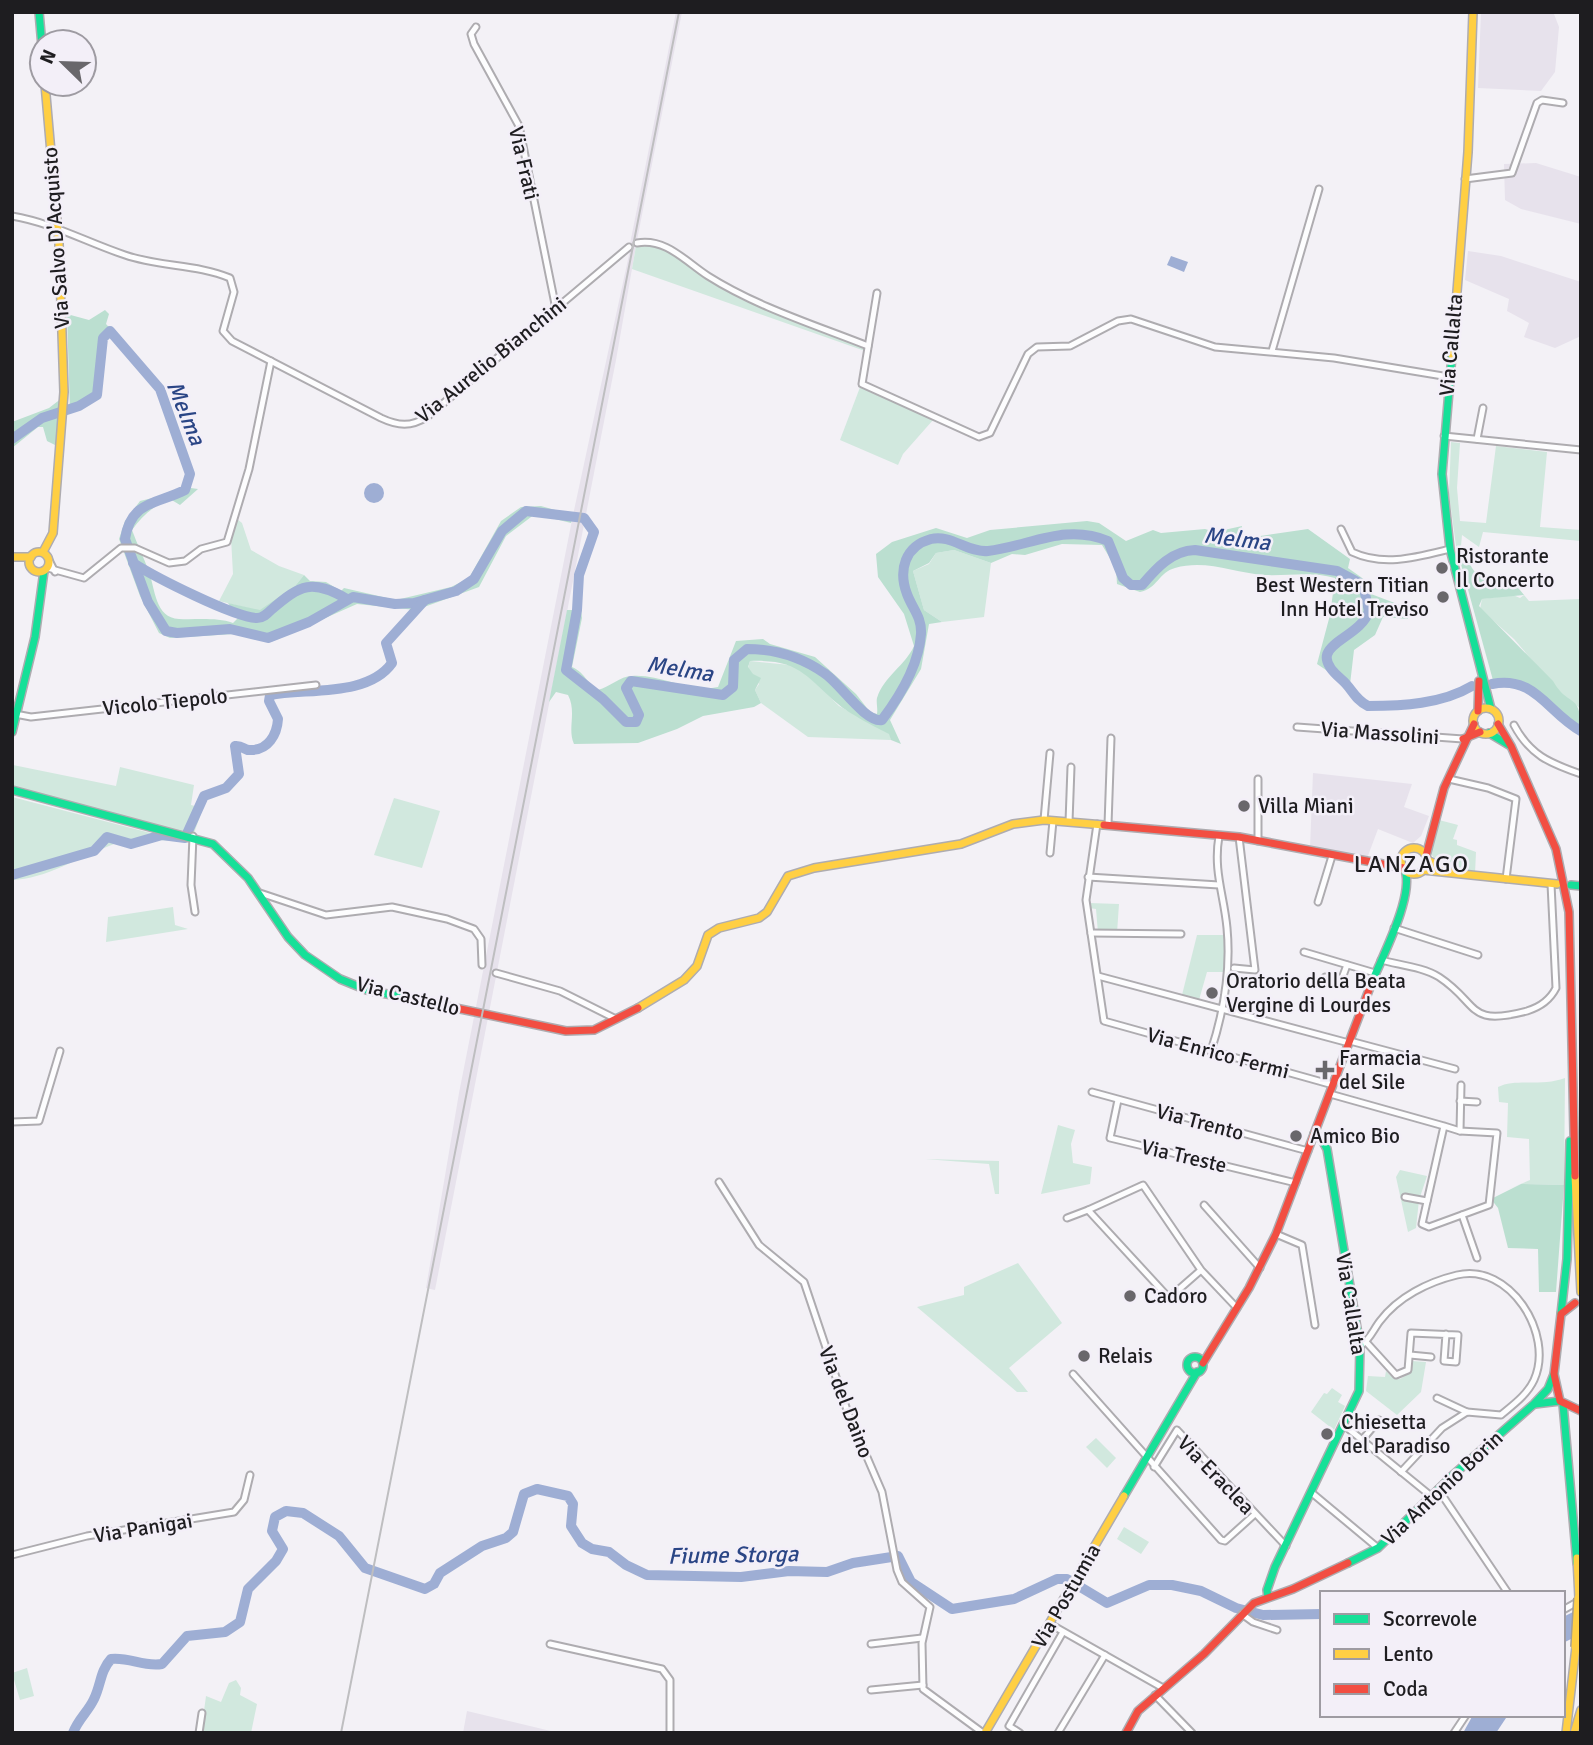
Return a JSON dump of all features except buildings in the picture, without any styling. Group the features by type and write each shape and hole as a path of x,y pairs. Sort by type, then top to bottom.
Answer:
{"main road":[{"name":"Via Callalta","path":"1474,12 1465,179 1444,436 1444,515 1480,675 1491,709 1498,716 1498,724 1511,746 1556,849 1569,912 1572,1126"},
{"name":"Via Salvo D'Acquisto","path":"46,98 57,226 64,418 53,533 46,567"},
{"path":"14,558 46,567"},
{"path":"30,561 46,567"},
{"path":"12,732 35,637 46,567"},
{"name":"Via Callalta","path":"1480,675 1478,711 1481,730"},
{"path":"1478,711 1491,709"},
{"path":"1404,900 1421,872 1429,835 1463,739 1498,724"},
{"path":"1481,730 1511,746"},
{"name":"Via Castello","path":"12,790 192,836 220,849 260,892 288,937 305,955 340,979 368,990 566,1031 594,1030 616,1019"},
{"path":"616,1019 660,997 691,975 708,935 719,928 759,918 767,912 788,876 814,868 961,844 1013,824 1049,820 1238,837 1421,872 1554,884"},
{"path":"1385,866 1402,858 1429,835"},
{"path":"1413,849 1455,874"},
{"path":"1314,1134 1404,900 1408,879 1402,858"},
{"path":"1572,1126 1581,1156"},
{"path":"1572,1126 1577,1260 1581,1292"},
{"path":"1566,1733 1573,1690 1580,1595 1562,1402 1554,1374 1567,1259 1567,1155 1572,1126"},
{"name":"Via Callalta","path":"1268,1597 1268,1586 1345,1426 1359,1391 1363,1344 1327,1149 1321,1138 1314,1134"},
{"name":"Via Postumia","path":"984,1733 1077,1577 1151,1463 1186,1393 1196,1366 1218,1340 1260,1268 1276,1234 1314,1134"},
{"path":"1561,1314 1575,1303"},
{"name":"Via Antonio Borin","path":"1268,1597 1293,1589 1378,1548 1534,1404 1548,1389 1554,1374"},
{"path":"1534,1404 1562,1402 1581,1411"},
{"path":"1577,1563 1581,1528"},
{"path":"1128,1732 1138,1711 1204,1654 1252,1605 1268,1597"},
{"path":"1574,1733 1581,1710"}],"street":[{"name":"Via Frati","path":"476,27 471,34 474,44 519,126 556,309"},
{"path":"1465,179 1512,173 1537,103 1542,100 1563,103"},
{"path":"1272,351 1319,189"},
{"name":"Via Aurelio Bianchini","path":"12,216 57,226 126,255 216,272 230,278 234,292 223,331 232,341 392,423 410,425 427,416 629,247"},
{"path":"637,243 649,241 664,245 733,292 868,346"},
{"path":"877,293 862,384 985,437 1028,354 1037,347 1070,346 1118,321 1141,321 1215,347 1272,351 1448,377"},
{"path":"46,567 84,578 113,552 123,548 131,547 167,563 176,563 229,540 250,469 271,361"},
{"path":"1476,439 1483,408"},
{"path":"1444,436 1581,450"},
{"path":"1341,529 1352,552 1364,558 1405,560 1450,549"},
{"name":"Vicolo Tiepolo","path":"15,715 31,717 316,685"},
{"path":"1514,725 1526,746 1556,765 1581,774"},
{"name":"Via Massolini","path":"1297,727 1463,739"},
{"path":"1108,825 1111,738"},
{"path":"1049,754 1050,853"},
{"path":"1069,822 1070,767"},
{"path":"1258,779 1258,841"},
{"path":"1449,779 1488,788 1516,799 1506,880"},
{"path":"1097,824 1086,900 1098,976 1455,1069"},
{"path":"192,836 191,885 195,912"},
{"path":"1211,1051 1222,1010 1228,968 1227,928 1216,863 1219,836"},
{"path":"1234,968 1255,970 1238,837"},
{"path":"1318,902 1332,856"},
{"path":"1088,877 1219,885"},
{"path":"1381,960 1438,977 1471,1008 1490,1018 1532,1009 1552,996 1556,988 1554,884"},
{"name":"Via Castello","path":"260,892 326,915 392,907 447,919 474,929 481,939 482,965"},
{"path":"1394,928 1478,955"},
{"path":"1091,933 1181,934"},
{"path":"1304,952 1376,973"},
{"path":"1325,977 1341,981 1347,965"},
{"path":"496,973 560,991 616,1019"},
{"name":"Via Enrico Fermi","path":"1098,976 1104,1021 1211,1051 1460,1130 1497,1133 1489,1205 1462,1215"},
{"path":"12,1122 39,1121 60,1051"},
{"path":"1460,1130 1461,1085"},
{"name":"Via Trento","path":"1092,1091 1308,1151"},
{"name":"Via Treste","path":"1118,1100 1110,1138 1296,1183"},
{"path":"1460,1101 1477,1102"},
{"path":"1444,1125 1422,1224 1429,1227 1462,1215 1477,1258"},
{"name":"Via del Daino","path":"719,1182 759,1245 804,1282 808,1290 815,1321 848,1412 882,1492 892,1549 902,1581 930,1607 922,1639 925,1690"},
{"path":"1067,1218 1143,1185 1201,1270 1237,1308"},
{"path":"1405,1197 1427,1201"},
{"path":"1204,1205 1260,1268"},
{"path":"1088,1210 1169,1298 1201,1270"},
{"path":"1276,1234 1302,1245 1315,1325"},
{"path":"1437,1398 1467,1412 1501,1415 1519,1401 1534,1381 1539,1350 1534,1331 1517,1298 1501,1283 1485,1275 1466,1273 1425,1285 1392,1308 1363,1344 1396,1375 1408,1370 1411,1333 1446,1334 1458,1335 1456,1362 1444,1361 1446,1334"},
{"path":"1410,1355 1431,1357"},
{"path":"1073,1374 1223,1541 1255,1514"},
{"path":"1401,1472 1442,1428 1467,1412"},
{"path":"1362,1440 1379,1419"},
{"path":"1345,1426 1401,1472 1435,1493 1507,1591"},
{"name":"Via Eraclea","path":"1151,1463 1177,1430 1286,1546"},
{"name":"Via Panigai","path":"12,1555 87,1536 234,1512 244,1500 250,1475"},
{"path":"1312,1493 1378,1548"},
{"path":"1565,1608 1580,1595"},
{"path":"1242,1614 1253,1622 1277,1630"},
{"path":"1050,1624 1163,1688"},
{"path":"1020,1733 1009,1726 1063,1632"},
{"path":"871,1644 922,1639"},
{"path":"550,1644 662,1669 668,1673 670,1733"},
{"path":"1058,1733 1105,1655"},
{"path":"871,1690 925,1690 984,1733"},
{"path":"1155,1695 1192,1733"},
{"path":"199,1733 202,1713"},
{"path":"1454,1733 1465,1717"}],"shaded area":[{"path":"676,12 682,12 637,240 630,244"},
{"path":"1481,12 1554,14 1559,27 1555,72 1541,91 1478,88"},
{"path":"1536,163 1581,177 1581,224 1521,209 1505,200 1504,164"},
{"path":"636,246 435,1290 426,1288 459,1093 573,515 630,250"},
{"path":"1468,251 1501,256 1581,282 1581,336 1555,348 1524,337 1529,323 1507,311 1509,299 1465,280"},
{"path":"1313,773 1412,784 1404,807 1429,816 1421,836 1413,843 1378,829 1366,861 1310,848"},
{"path":"467,1711 559,1733 463,1733"}],"green space":[{"path":"643,244 665,248 735,295 860,346 865,351 632,269 636,246"},
{"path":"105,310 109,314 106,324 116,335 107,338 97,391 92,400 83,407 70,412 67,314 89,320"},
{"path":"862,382 870,392 933,420 903,454 898,465 840,440"},
{"path":"62,398 59,447 47,441 43,427 38,427 12,448 12,422 49,408"},
{"path":"1451,442 1460,443 1457,488 1460,521 1486,523 1496,446 1547,452 1540,527 1581,530 1581,541 1483,532 1479,547 1462,535 1461,546 1456,546 1449,494"},
{"path":"184,487 198,489 180,505 170,499 159,504 132,530 157,601 171,617 233,623 238,618 228,603 260,610 295,586 304,575 310,581 326,582 341,591 344,588 396,600 451,587 469,578 501,521 521,507 541,506 573,515 571,523 535,514 506,536 479,587 416,610 357,604 271,642 234,634 170,638 159,633 140,596 119,539 125,521 140,501 177,492"},
{"path":"237,519 242,523 251,550 279,566 304,575 295,586 260,611 219,601 233,574 231,538"},
{"path":"1087,521 1099,523 1126,541 1153,530 1161,533 1205,529 1215,532 1242,526 1241,535 1247,538 1308,529 1350,559 1348,568 1365,580 1371,594 1408,608 1408,619 1383,617 1375,635 1354,650 1349,693 1341,680 1317,664 1330,615 1335,578 1309,574 1254,574 1198,565 1170,570 1150,588 1140,592 1117,584 1116,568 1102,545 1062,544 1025,555 1012,554 991,563 954,550 936,553 929,563 913,571 924,610 942,622 929,624 921,669 890,720 901,744 891,740 889,734 843,708 800,671 791,666 767,661 750,661 748,667 753,674 761,678 755,690 761,703 754,707 703,716 638,743 574,744 571,732 572,708 568,695 556,692 549,702 567,610 581,610 582,618 572,667 598,690 632,676 696,688 718,687 736,641 763,639 770,644 815,657 856,694 870,712 877,714 880,690 914,646 904,614 878,577 876,554 892,542 936,528 967,538 990,530"},
{"path":"1456,546 1467,551 1471,566 1477,573 1509,581 1524,595 1482,599 1479,606 1559,690 1577,705 1581,733 1527,689 1515,685 1501,684 1501,687 1494,684"},
{"path":"954,550 991,563 984,617 942,622 924,610 913,571 929,564 936,553"},
{"path":"1513,595 1520,598 1524,595 1529,601 1581,599 1581,709 1561,694 1514,639 1480,609 1482,599"},
{"path":"750,661 790,665 803,671 839,706 890,734 891,740 808,737 761,703 755,690 759,684 748,668"},
{"path":"13,765 116,786 120,767 194,785 191,805 203,808 193,836 12,790"},
{"path":"12,797 185,842 127,841 50,872 12,880"},
{"path":"394,798 440,811 422,868 374,855"},
{"path":"1439,820 1458,825 1453,839 1457,840 1457,845 1476,852 1475,874 1443,865 1433,857 1430,851"},
{"path":"1089,903 1119,904 1117,933 1098,933 1096,909 1089,908"},
{"path":"173,907 175,925 188,929 106,942 108,917"},
{"path":"1197,935 1225,935 1227,972 1207,972 1199,1000 1182,995"},
{"path":"1565,1078 1564,1185 1521,1184 1504,1191 1530,1180 1529,1139 1507,1137 1508,1103 1499,1102 1498,1087"},
{"path":"1058,1125 1075,1130 1071,1144 1073,1163 1092,1167 1090,1184 1041,1194"},
{"path":"925,1159 999,1161 999,1194 995,1194 989,1164"},
{"path":"1400,1170 1427,1176 1419,1200 1416,1228 1408,1232 1396,1177"},
{"path":"1521,1184 1564,1185 1556,1292 1539,1292 1538,1249 1508,1248 1498,1208 1491,1199"},
{"path":"1018,1263 1062,1323 1009,1368 1028,1392 1017,1392 917,1307 964,1295 964,1287"},
{"path":"1412,1361 1426,1362 1421,1392 1397,1415 1366,1391 1368,1376 1385,1377 1386,1371 1394,1379 1400,1379 1410,1373"},
{"path":"1332,1388 1342,1395 1338,1402 1345,1406 1334,1430 1311,1412 1324,1393 1327,1394"},
{"path":"1096,1438 1116,1458 1107,1468 1086,1447"},
{"path":"1124,1527 1149,1542 1141,1554 1117,1539"},
{"path":"27,1668 34,1696 20,1700 12,1673"},
{"path":"236,1680 241,1688 240,1695 257,1704 251,1733 201,1733 206,1696 221,1702 229,1683"}],"water":[{"path":"1171,256 1188,262 1184,272 1167,265"},
{"path":"374,483 381,486 384,493 381,500 374,503 367,500 364,493 367,486"},
{"path":"1581,1608 1581,1634 1565,1642 1565,1616"},
{"path":"1472,1717 1507,1717 1496,1733 1463,1733"}],"waterway":[{"name":"Melma","path":"12,439 42,418 79,406 97,395 103,338 110,331 160,389 190,474 185,490 140,510 128,526 125,539 148,602 166,631 177,633 230,629 268,638 309,622 353,597 395,604 414,603 456,591 474,579 502,531 526,511 584,518 594,532 579,575 577,610 566,670 603,699 626,722 636,722 639,715 626,688 631,681 723,695 733,687 734,660 747,649 777,652 806,662 830,678 860,709 875,719 882,720 908,679 917,657 921,634 920,623 904,585 906,560 922,542 938,538 988,551 1048,537 1077,534 1092,536 1108,541 1123,578 1131,585 1142,585 1159,566 1172,557 1195,550 1337,571 1363,585 1369,611 1355,630 1329,650 1327,658 1330,667 1359,700 1368,706 1422,703 1448,697 1472,686"},
{"path":"133,563 213,604 257,618 265,615 291,594 307,587 325,589 347,599"},
{"path":"12,875 94,851 107,837 131,844 162,835 185,838 204,796 226,788 239,774 235,746 257,749 267,744 274,736 278,719 269,701 270,695 353,686 381,674 392,663 386,643 425,600"},
{"name":"Melma","path":"1492,684 1507,683 1530,690 1581,731"},
{"name":"Fiume Storga","path":"73,1733 94,1699 111,1659 162,1664 187,1636 225,1632 240,1622 248,1589 276,1561 283,1549 272,1531 275,1517 286,1511 303,1513 339,1536 365,1568 425,1589 434,1584 440,1573 482,1546 506,1538 513,1532 524,1494 537,1489 568,1496 573,1504 571,1526 582,1543 592,1549 609,1552 626,1565 647,1575 741,1577 789,1571 827,1572 853,1563 898,1556 911,1582 952,1609 1014,1599 1057,1579 1067,1579 1107,1603 1149,1585 1172,1585 1201,1591 1236,1608 1263,1615 1320,1614"}],"railway":[{"path":"341,1733 679,12"}],"traffic: fast":[{"path":"39,12 40,28"},
{"path":"1452,355 1442,474 1450,549 1491,709"},
{"path":"12,732 35,637 44,571"},
{"path":"1489,733 1509,745"},
{"path":"12,790 213,844 248,878 288,937 305,955 340,979 367,990 422,1001"},
{"path":"1372,982 1401,910 1407,881 1405,870"},
{"path":"1571,885 1581,886"},
{"path":"1268,1597 1267,1590 1275,1567 1359,1391 1360,1346 1327,1149 1321,1138 1314,1134"},
{"path":"1561,1314 1567,1259 1570,1141"},
{"path":"1192,1357 1198,1357 1203,1365 1201,1371 1192,1373 1187,1368 1187,1362 1192,1357"},
{"path":"1124,1496 1197,1372"},
{"path":"1348,1563 1378,1548 1453,1475 1534,1404 1548,1389 1554,1374"},
{"path":"1535,1404 1560,1401"},
{"path":"1563,1404 1577,1563"}],"traffic: slow":[{"path":"1452,355 1468,152 1473,12"},
{"path":"43,552 53,533 64,392 59,244 46,98"},
{"path":"39,552 46,555 49,562 46,569 39,572 32,569 29,562 32,555 39,552"},
{"path":"12,557 31,557"},
{"path":"1486,708 1495,712 1499,721 1495,730 1486,734 1477,730 1473,721 1477,712 1486,708"},
{"path":"638,1008 684,980 697,966 708,935 719,928 759,918 767,912 788,876 814,868 961,844 1013,824 1044,820 1104,825"},
{"path":"1414,848 1423,852 1427,861 1423,870 1414,874 1405,870 1401,861 1405,852 1414,848"},
{"path":"1427,860 1448,870"},
{"path":"1423,870 1557,884"},
{"path":"1575,1176 1581,1292"},
{"path":"985,1733 1124,1496"},
{"path":"1577,1558 1579,1598"},
{"path":"1576,1647 1579,1598"},
{"path":"1566,1733 1576,1647"},
{"path":"1574,1733 1581,1710"}],"traffic: jam":[{"path":"1478,711 1479,681"},
{"path":"1426,856 1444,788 1474,724"},
{"path":"1498,724 1511,746 1556,849 1569,912 1575,1176"},
{"path":"1463,739 1480,732"},
{"path":"1104,825 1239,837 1404,868"},
{"path":"1203,1363 1249,1288 1276,1234 1372,982"},
{"path":"422,1001 566,1031 594,1030 638,1008"},
{"path":"1575,1303 1561,1314 1554,1374 1560,1401 1581,1411"},
{"path":"1126,1733 1138,1711 1204,1654 1254,1603 1293,1589 1348,1563"}],"place":[{"name":"Ristorante Il Concerto","path":"1442,568"},
{"name":"Best Western Titian Inn Hotel Treviso","path":"1443,597"},
{"name":"Villa Miani","path":"1244,806"},
{"name":"Oratorio della Beata Vergine di Lourdes","path":"1212,993"},
{"name":"Farmacia del Sile","path":"1325,1070"},
{"name":"Amico Bio","path":"1296,1136"},
{"name":"Cadoro","path":"1130,1296"},
{"name":"Relais","path":"1084,1356"},
{"name":"Chiesetta del Paradiso","path":"1327,1434"}],"district":[{"name":"LANZAGO","path":"1412,864"}]}
